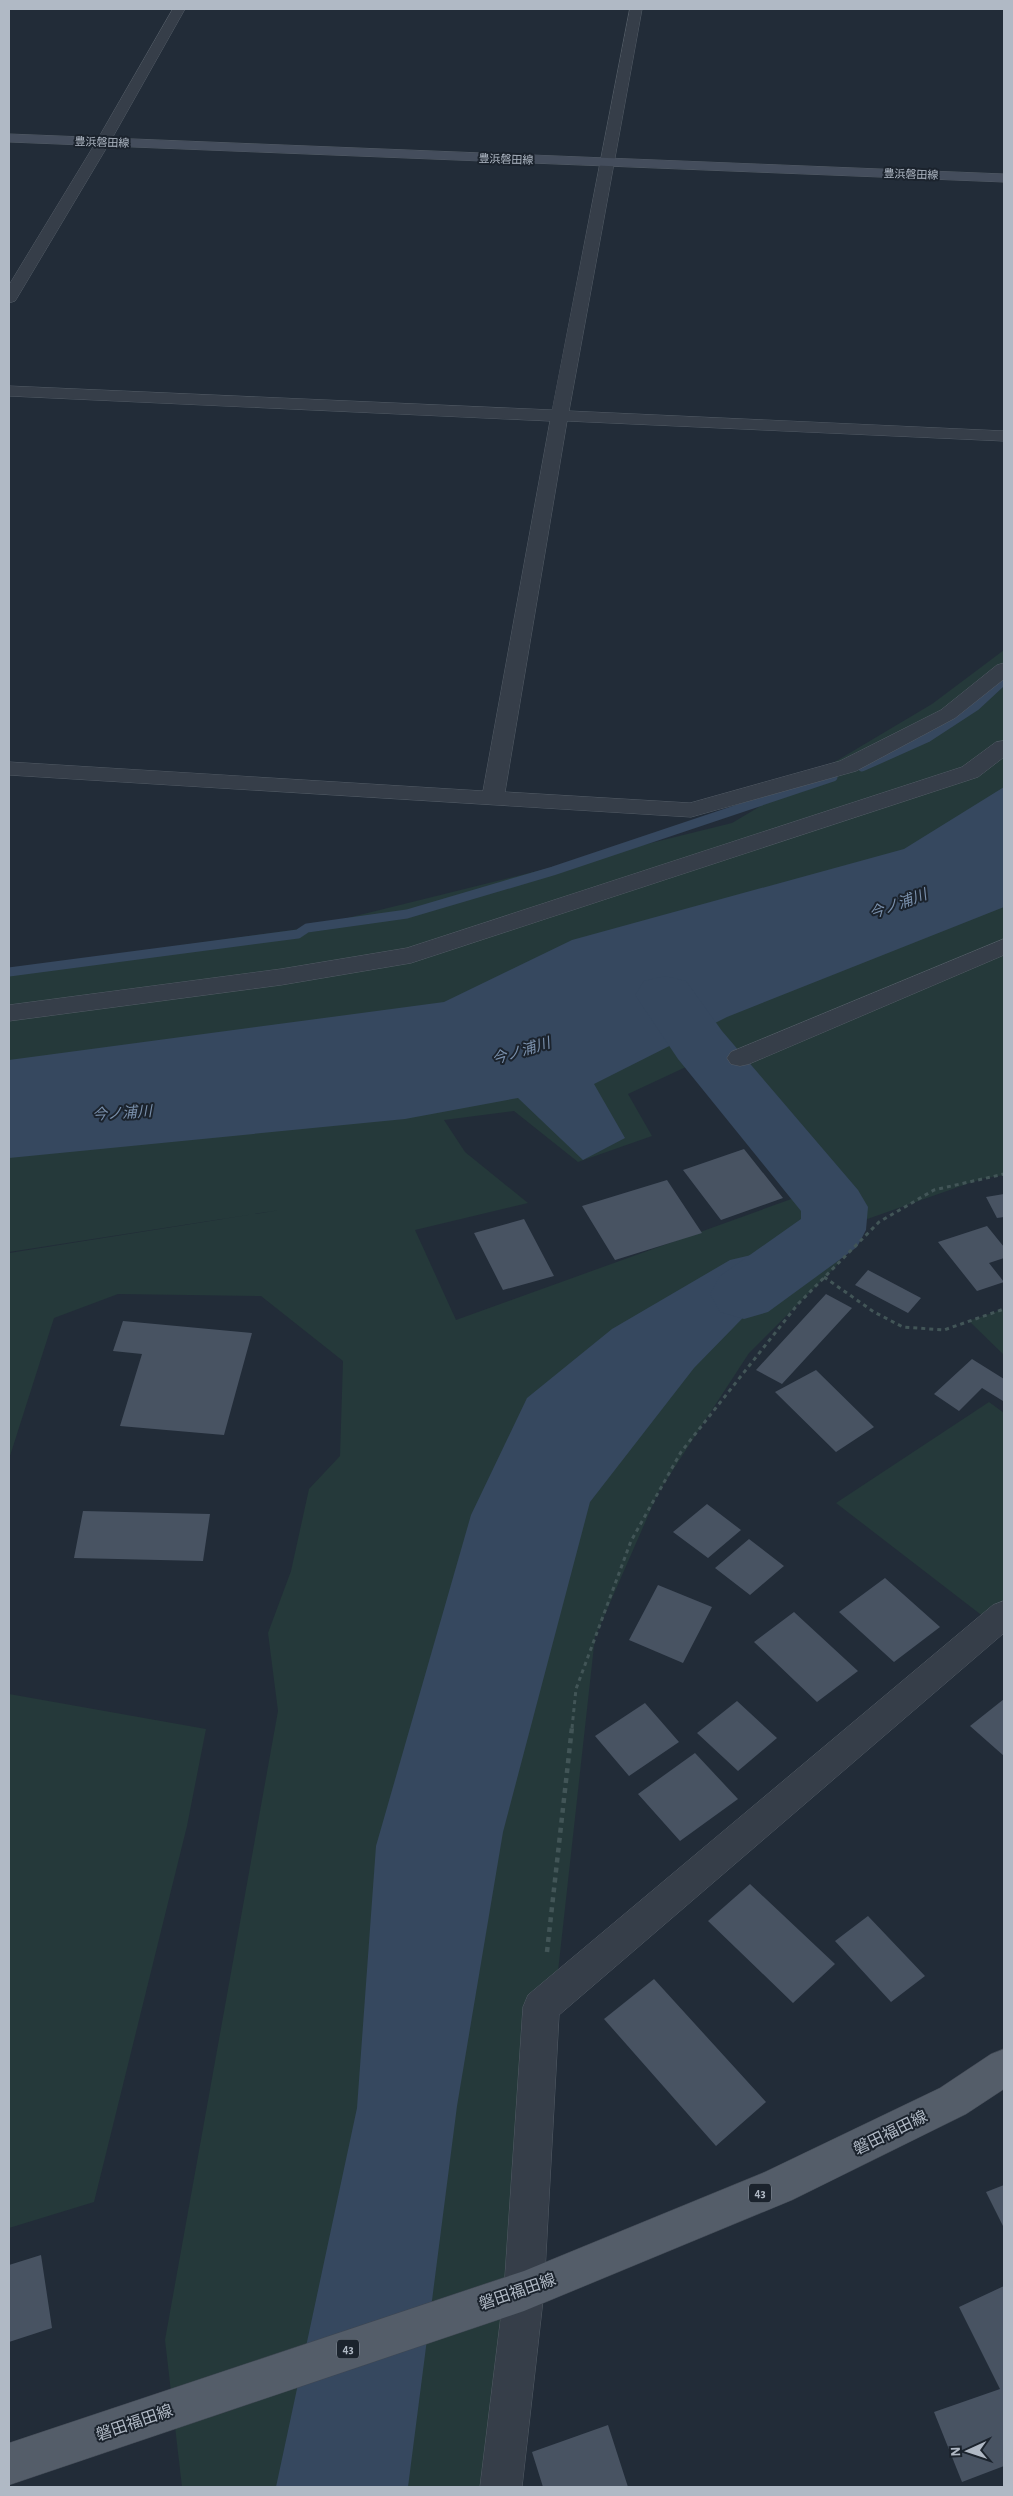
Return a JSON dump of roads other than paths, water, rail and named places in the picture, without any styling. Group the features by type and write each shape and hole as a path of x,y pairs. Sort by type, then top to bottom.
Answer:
{"main road":[{"name":"豊浜磐田線","path":"9,138 605,164 1004,178"},
{"name":"磐田福田線","path":"9,2464 515,2294 778,2186 953,2101 1004,2067"}],"street":[{"path":"9,298 103,142 179,9"},
{"path":"492,799 558,416 636,9"},
{"path":"9,391 1004,436"},
{"path":"9,769 691,810 848,766 948,714 1004,669"},
{"path":"9,1013 281,977 412,956 970,772 1004,747"},
{"path":"740,1058 1004,946"},
{"path":"9,993 111,999"},
{"path":"501,2487 515,2294 541,2007 1004,1614"}],"water":[{"name":"今ノ浦川","path":"1004,787 1004,907 727,1017 594,1084 625,1138 583,1160 518,1098 405,1119 9,1158 9,1060 444,1002 572,940 904,849"},
{"path":"820,1239 694,1368 590,1502 503,1832 457,2106 408,2487 276,2487 357,2108 376,1846 471,1515 527,1398 612,1329 730,1260"}],"waterway":[{"path":"862,767 927,738 976,706 1004,680"},
{"path":"9,972 298,934 307,928 407,914 553,871 833,777"},
{"path":"665,995 700,1045 835,1207 833,1230 744,1294"}]}
